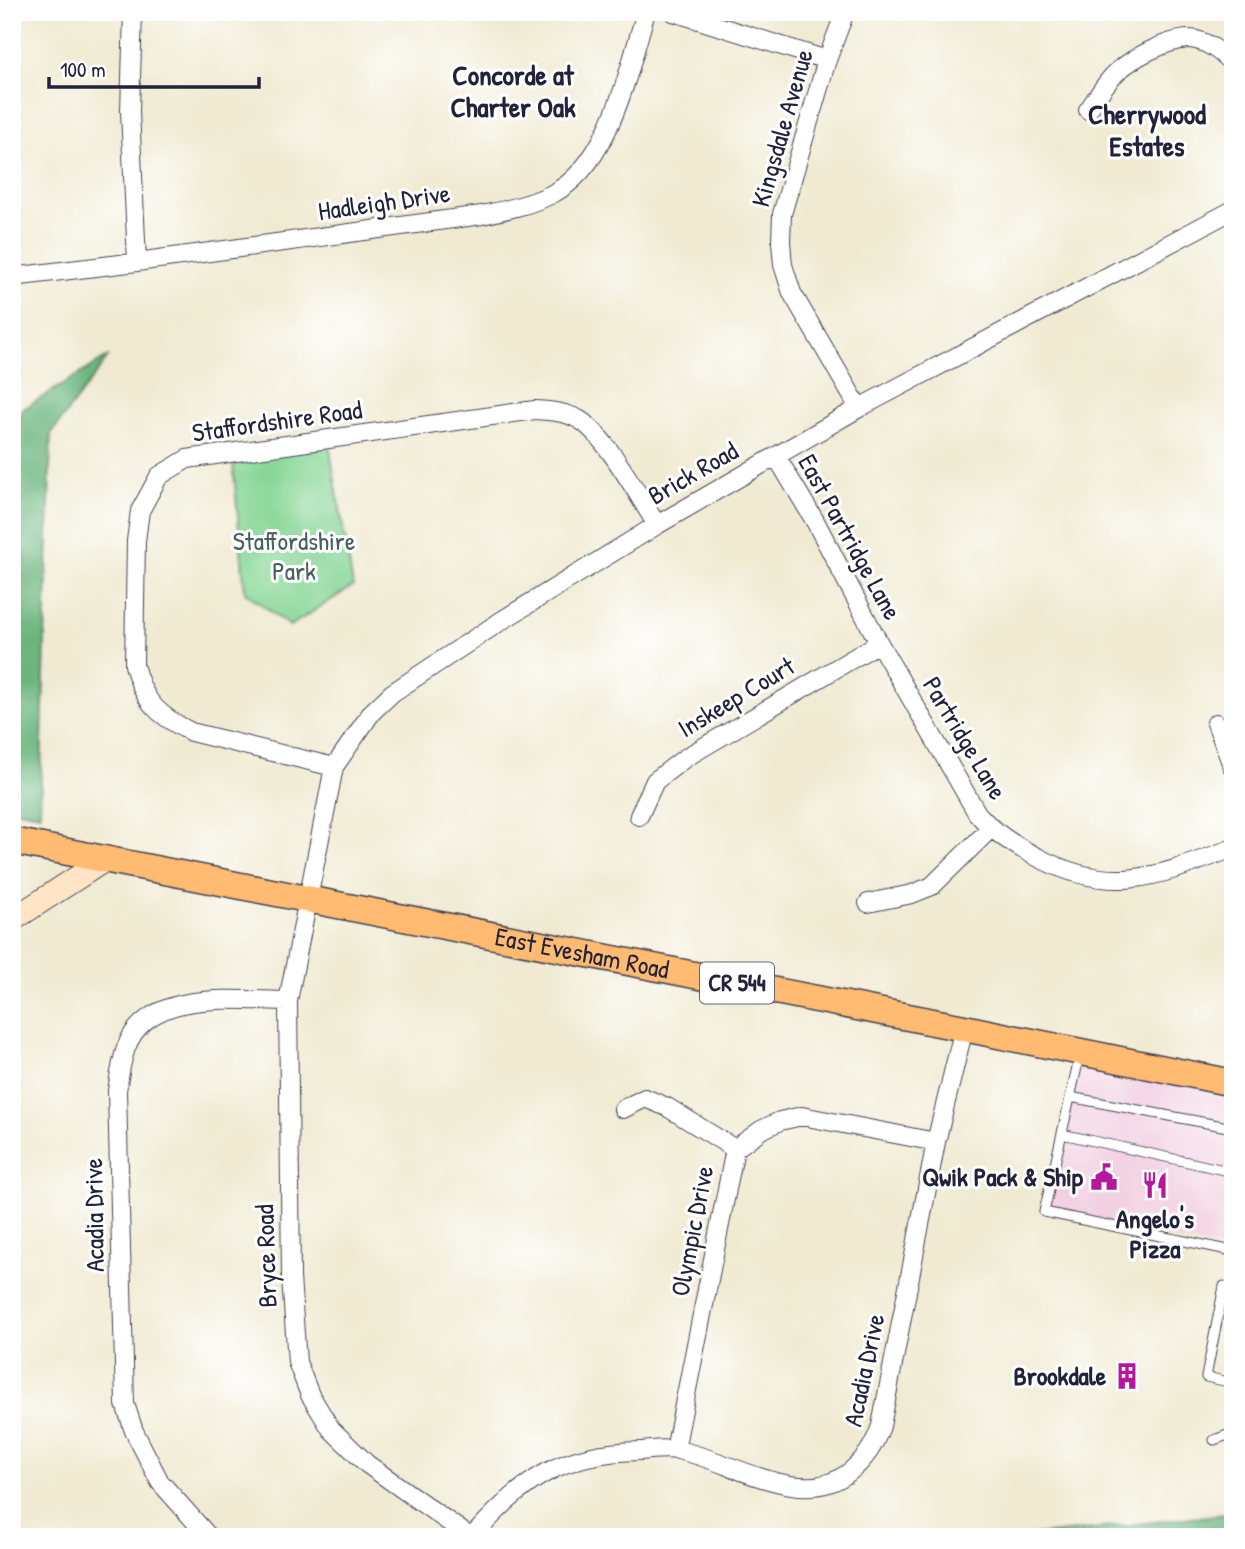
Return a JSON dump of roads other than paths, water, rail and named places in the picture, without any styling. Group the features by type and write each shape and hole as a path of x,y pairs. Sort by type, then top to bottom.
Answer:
{"main road":[{"name":"East Evesham Road","path":"12,841 1233,1083"},
{"path":"12,920 106,859"}],"street":[{"path":"133,12 130,111 137,262"},
{"name":"Hadleigh Drive","path":"12,276 137,262 482,215 518,207 551,194 569,182 597,150 610,125 646,12"},
{"path":"673,12 827,60"},
{"name":"Kingsdale Avenue","path":"845,12 827,60 782,214 783,265 792,293 859,408"},
{"path":"1088,110 1117,71 1146,52 1189,39 1211,46 1225,55 1233,65"},
{"name":"Brick Road","path":"310,899 334,767 372,712 392,693 657,524 859,408 1233,210"},
{"name":"Staffordshire Road","path":"334,767 191,732 171,722 152,706 140,684 134,665 136,541 140,511 159,476 187,459 535,411 553,411 580,420 598,435 657,524"},
{"name":"East Partridge Lane","path":"776,456 815,521 879,643"},
{"name":"Inskeep Court","path":"639,816 655,781 685,758 879,643"},
{"name":"Partridge Lane","path":"879,643 977,813 990,829 1020,848 1057,868 1094,878 1124,880 1170,872 1233,848"},
{"path":"1216,723 1233,768"},
{"path":"868,903 912,894 932,886 990,829"},
{"name":"Bryce Road","path":"310,899 288,1001 290,1277 297,1362 310,1395 331,1429 367,1464 471,1537"},
{"name":"Acadia Drive","path":"209,1537 160,1482 134,1431 125,1404 118,1105 120,1067 127,1045 139,1028 150,1017 169,1007 189,1001 288,1001"},
{"name":"Acadia Drive","path":"471,1537 506,1500 535,1478 581,1458 606,1453 675,1450 790,1486 818,1488 839,1480 862,1462 875,1443 881,1426 936,1142 964,1028"},
{"path":"623,1109 645,1098 667,1107 734,1150"},
{"name":"Olympic Drive","path":"675,1450 734,1150 761,1130 780,1121 802,1116 936,1142"}],"lane":[{"path":"1080,1052 1044,1212 1233,1251"},
{"path":"1070,1097 1233,1128"},
{"path":"1062,1134 1233,1172"},
{"path":"1233,1288 1224,1286 1206,1377 1233,1383"},
{"path":"1214,1440 1233,1433"}],"place":[{"name":"Qwik Pack & Ship","path":"1104,1177"},
{"name":"Angelo's Pizza","path":"1155,1185"},
{"name":"Brookdale","path":"1127,1376"}],"district":[{"name":"Concorde at Charter Oak","path":"513,91"},
{"name":"Cherrywood Estates","path":"1147,130"}],"park label":[{"name":"Staffordshire Park","path":"294,556"}]}
